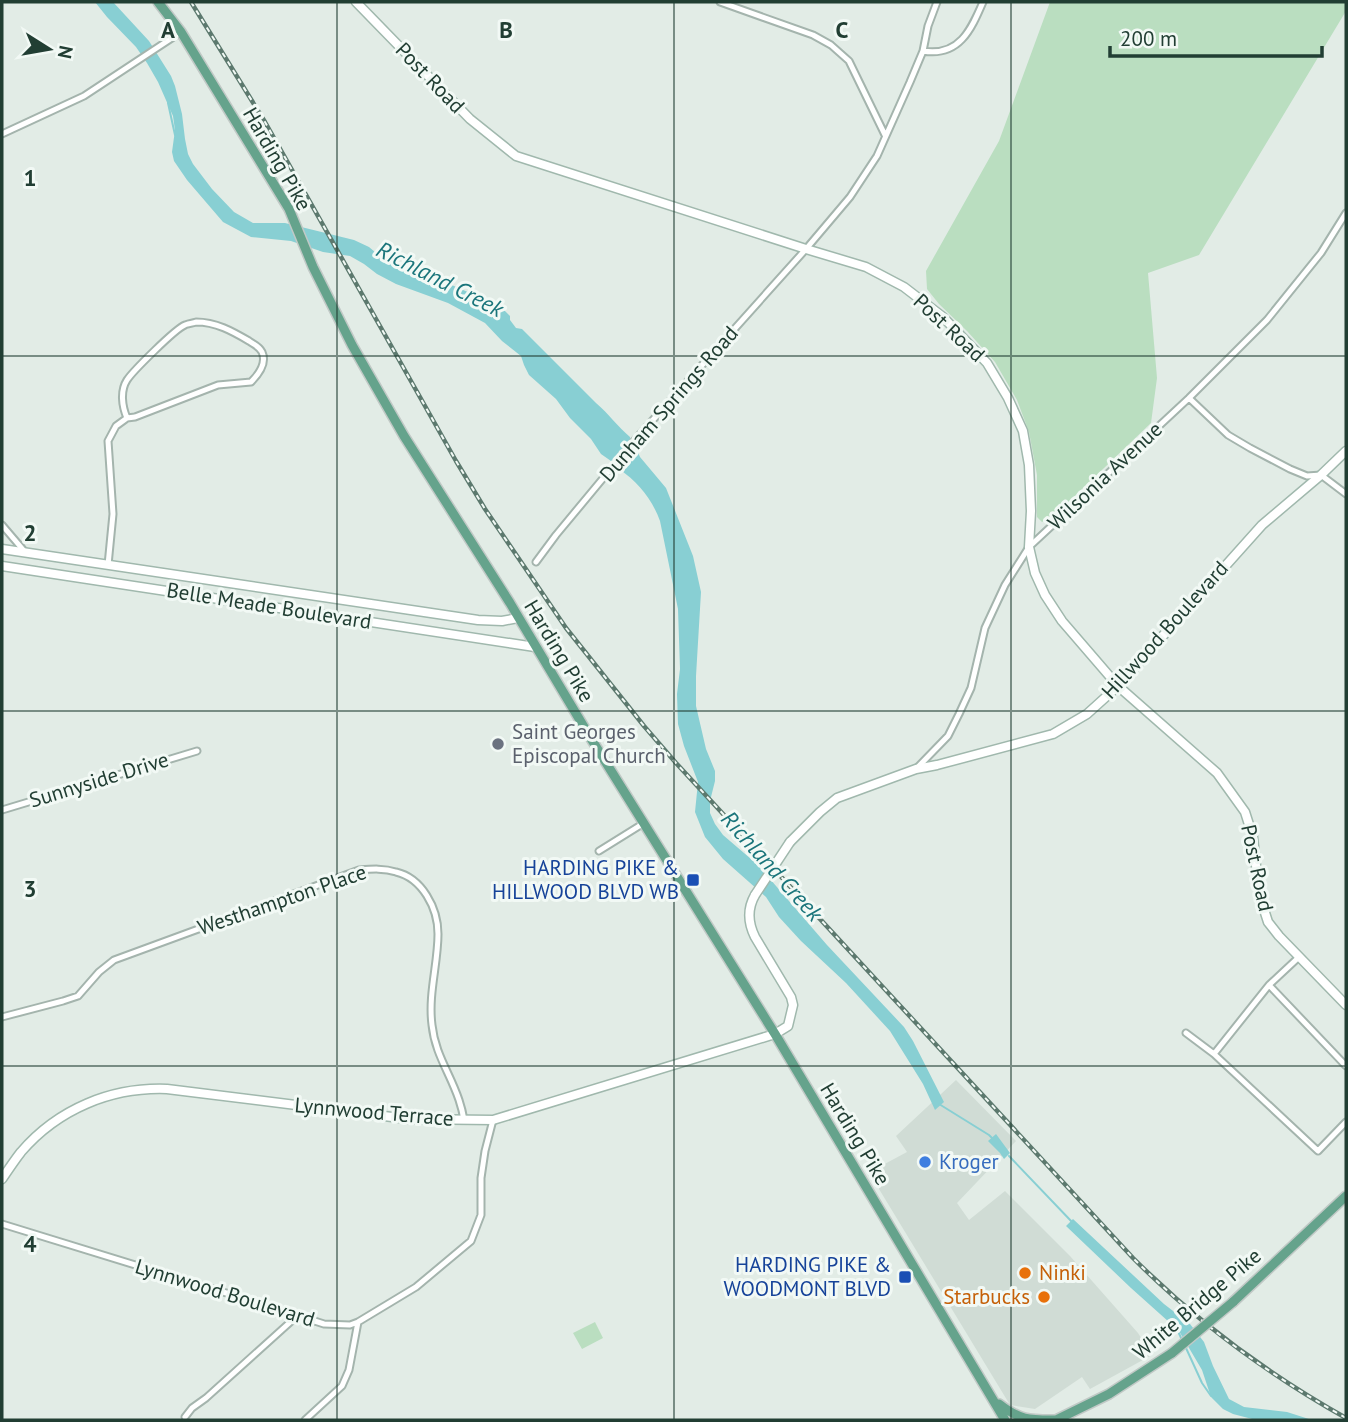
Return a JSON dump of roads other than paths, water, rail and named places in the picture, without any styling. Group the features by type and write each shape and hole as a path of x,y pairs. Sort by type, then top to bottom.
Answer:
{"main road":[{"name":"Harding Pike","path":"158,2 181,32 289,209 313,267 352,345 404,436 775,1034 1006,1420"},
{"name":"White Bridge Pike","path":"1056,1420 1109,1394 1172,1353 1233,1302 1346,1196"},
{"path":"994,1400 1014,1416 1056,1420"}],"street":[{"name":"Post Road","path":"356,2 470,120 516,156 866,267 904,287 943,317 987,363 1008,398 1023,431 1029,465 1030,547 1035,573 1045,595 1062,621 1118,686 1217,774 1245,812 1253,837 1259,894 1265,916 1279,936 1346,1005"},
{"path":"720,2 813,35 831,45 849,61 885,135"},
{"name":"Dunham Springs Road","path":"536,562 614,465 849,198 877,156 923,51 937,2"},
{"path":"923,51 932,53 945,50 963,38 971,29 983,2"},
{"path":"2,134 84,96 181,32"},
{"name":"Wilsonia Avenue","path":"916,769 948,736 971,688 985,628 1005,585 1030,547 1189,398 1267,320 1321,253 1346,213"},
{"path":"105,581 113,513 108,441 116,426 127,418 218,386 251,382 261,369 263,354 260,348 227,329 205,322 185,325 167,338 127,380 122,398 127,418"},
{"path":"1189,398 1228,435 1307,476 1321,475 1346,494"},
{"name":"Hillwood Boulevard","path":"775,1034 788,1026 793,1005 791,997 755,937 749,912 755,895 790,842 820,811 837,798 916,769 1053,734 1087,714 1118,686 1262,525 1346,451"},
{"path":"2,525 27,553 24,569"},
{"name":"Belle Meade Boulevard","path":"2,549 478,620 502,621 518,618"},
{"name":"Belle Meade Boulevard","path":"2,566 536,648"},
{"path":"280,608 282,592"},
{"path":"370,621 373,605"},
{"path":"432,631 435,614"},
{"name":"Sunnyside Drive","path":"2,810 197,751"},
{"path":"599,851 644,823"},
{"name":"Westhampton Place","path":"2,1017 78,996 99,972 114,960 291,894 359,870 399,872 418,884 436,914 438,934 431,998 435,1046 459,1100 464,1120"},
{"path":"1213,1054 1269,985 1299,957"},
{"path":"1269,985 1346,1066"},
{"path":"1186,1033 1213,1054 1318,1151 1346,1122"},
{"name":"Lynnwood Terrace","path":"2,1179 22,1151 47,1127 96,1099 123,1091 167,1089 408,1119 493,1120 775,1034"},
{"name":"Lynnwood Boulevard","path":"2,1224 324,1324 351,1325 416,1287 471,1241 481,1215 481,1178 493,1120"},
{"path":"185,1417 297,1316"},
{"path":"304,1420 342,1386 349,1370 358,1322"}],"water":[{"path":"95,2 113,2 149,41 175,86 188,154 212,189 234,212 253,223 285,223 354,240 397,265 422,272 504,310 516,328 522,329 630,437 640,457 666,488 693,556 701,592 696,706 706,749 715,771 710,813 723,835 758,865 827,945 904,1027 944,1102 935,1110 923,1084 890,1031 846,983 801,941 779,917 766,897 723,859 705,837 695,812 698,782 678,724 678,609 660,521 644,492 619,469 616,461 611,461 601,454 556,399 529,375 521,356 485,323 448,303 396,284 350,256 323,252 291,241 251,237 223,222 174,161 173,116 147,63"},
{"path":"996,1134 1010,1153 1004,1159 988,1141"},
{"path":"1073,1219 1164,1304 1190,1324 1204,1342 1229,1399 1244,1407 1287,1412 1312,1420 1256,1420 1223,1409 1211,1397 1202,1370 1179,1331 1066,1226"}],"waterway":[{"name":"Richland Creek","path":"168,103 175,135"},
{"name":"Richland Creek","path":"939,1104 993,1139"},
{"name":"Richland Creek","path":"1009,1156 1073,1223"},
{"name":"Richland Creek","path":"1177,1329 1182,1340"},
{"name":"Richland Creek","path":"1186,1348 1211,1396"}],"railway":[{"path":"191,2 265,122 485,509 566,628 644,726 1133,1258 1182,1304 1234,1346 1346,1418"}],"place":[{"name":"Saint Georges Episcopal Church","path":"498,744"},
{"name":"HARDING PIKE & HILLWOOD BLVD WB","path":"693,880"},
{"name":"Kroger","path":"925,1162"},
{"name":"Ninki","path":"1025,1273"},
{"name":"HARDING PIKE & WOODMONT BLVD","path":"905,1277"},
{"name":"Starbucks","path":"1044,1297"}]}
